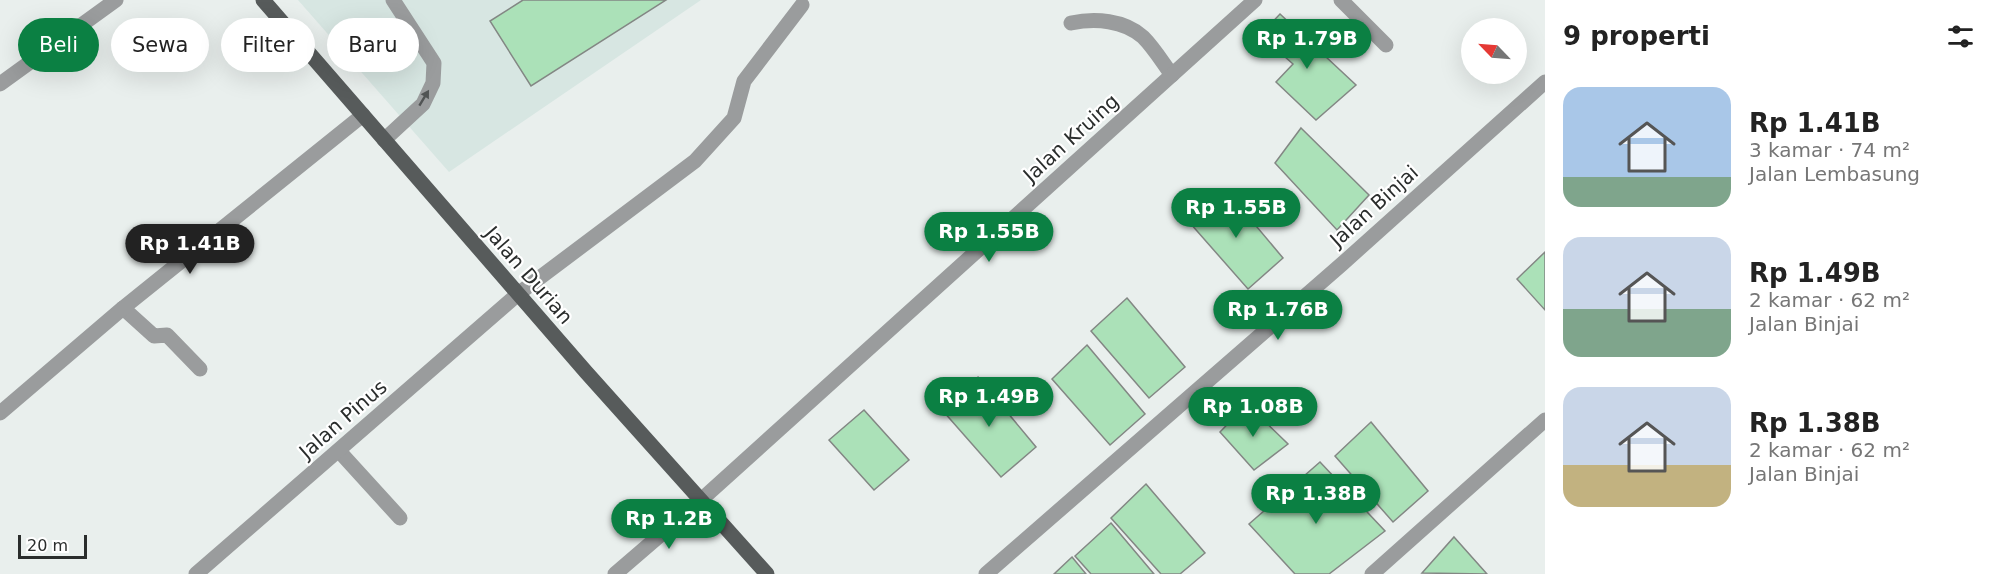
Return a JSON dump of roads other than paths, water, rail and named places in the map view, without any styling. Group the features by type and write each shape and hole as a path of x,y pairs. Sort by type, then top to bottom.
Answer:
{"main road":[{"name":"Jalan Durian","path":"263,0 518,294 767,574"}],"street":[{"path":"0,84 116,0"},
{"path":"384,140 423,104 433,83 434,63 393,0"},
{"name":"Jalan Kruing","path":"615,574 701,500 1255,0"},
{"path":"1341,0 1386,45"},
{"name":"Jalan Pinus","path":"196,574 518,294 695,161 734,118 744,81 802,4"},
{"path":"1071,23 1084,20 1120,24 1142,37 1172,75"},
{"name":"Jalan Binjai","path":"986,574 1342,264 1545,82"},
{"path":"0,413 123,308 363,115"},
{"path":"123,308 154,336 167,335 200,369"},
{"path":"1372,574 1545,420"},
{"path":"339,451 399,518"}]}
